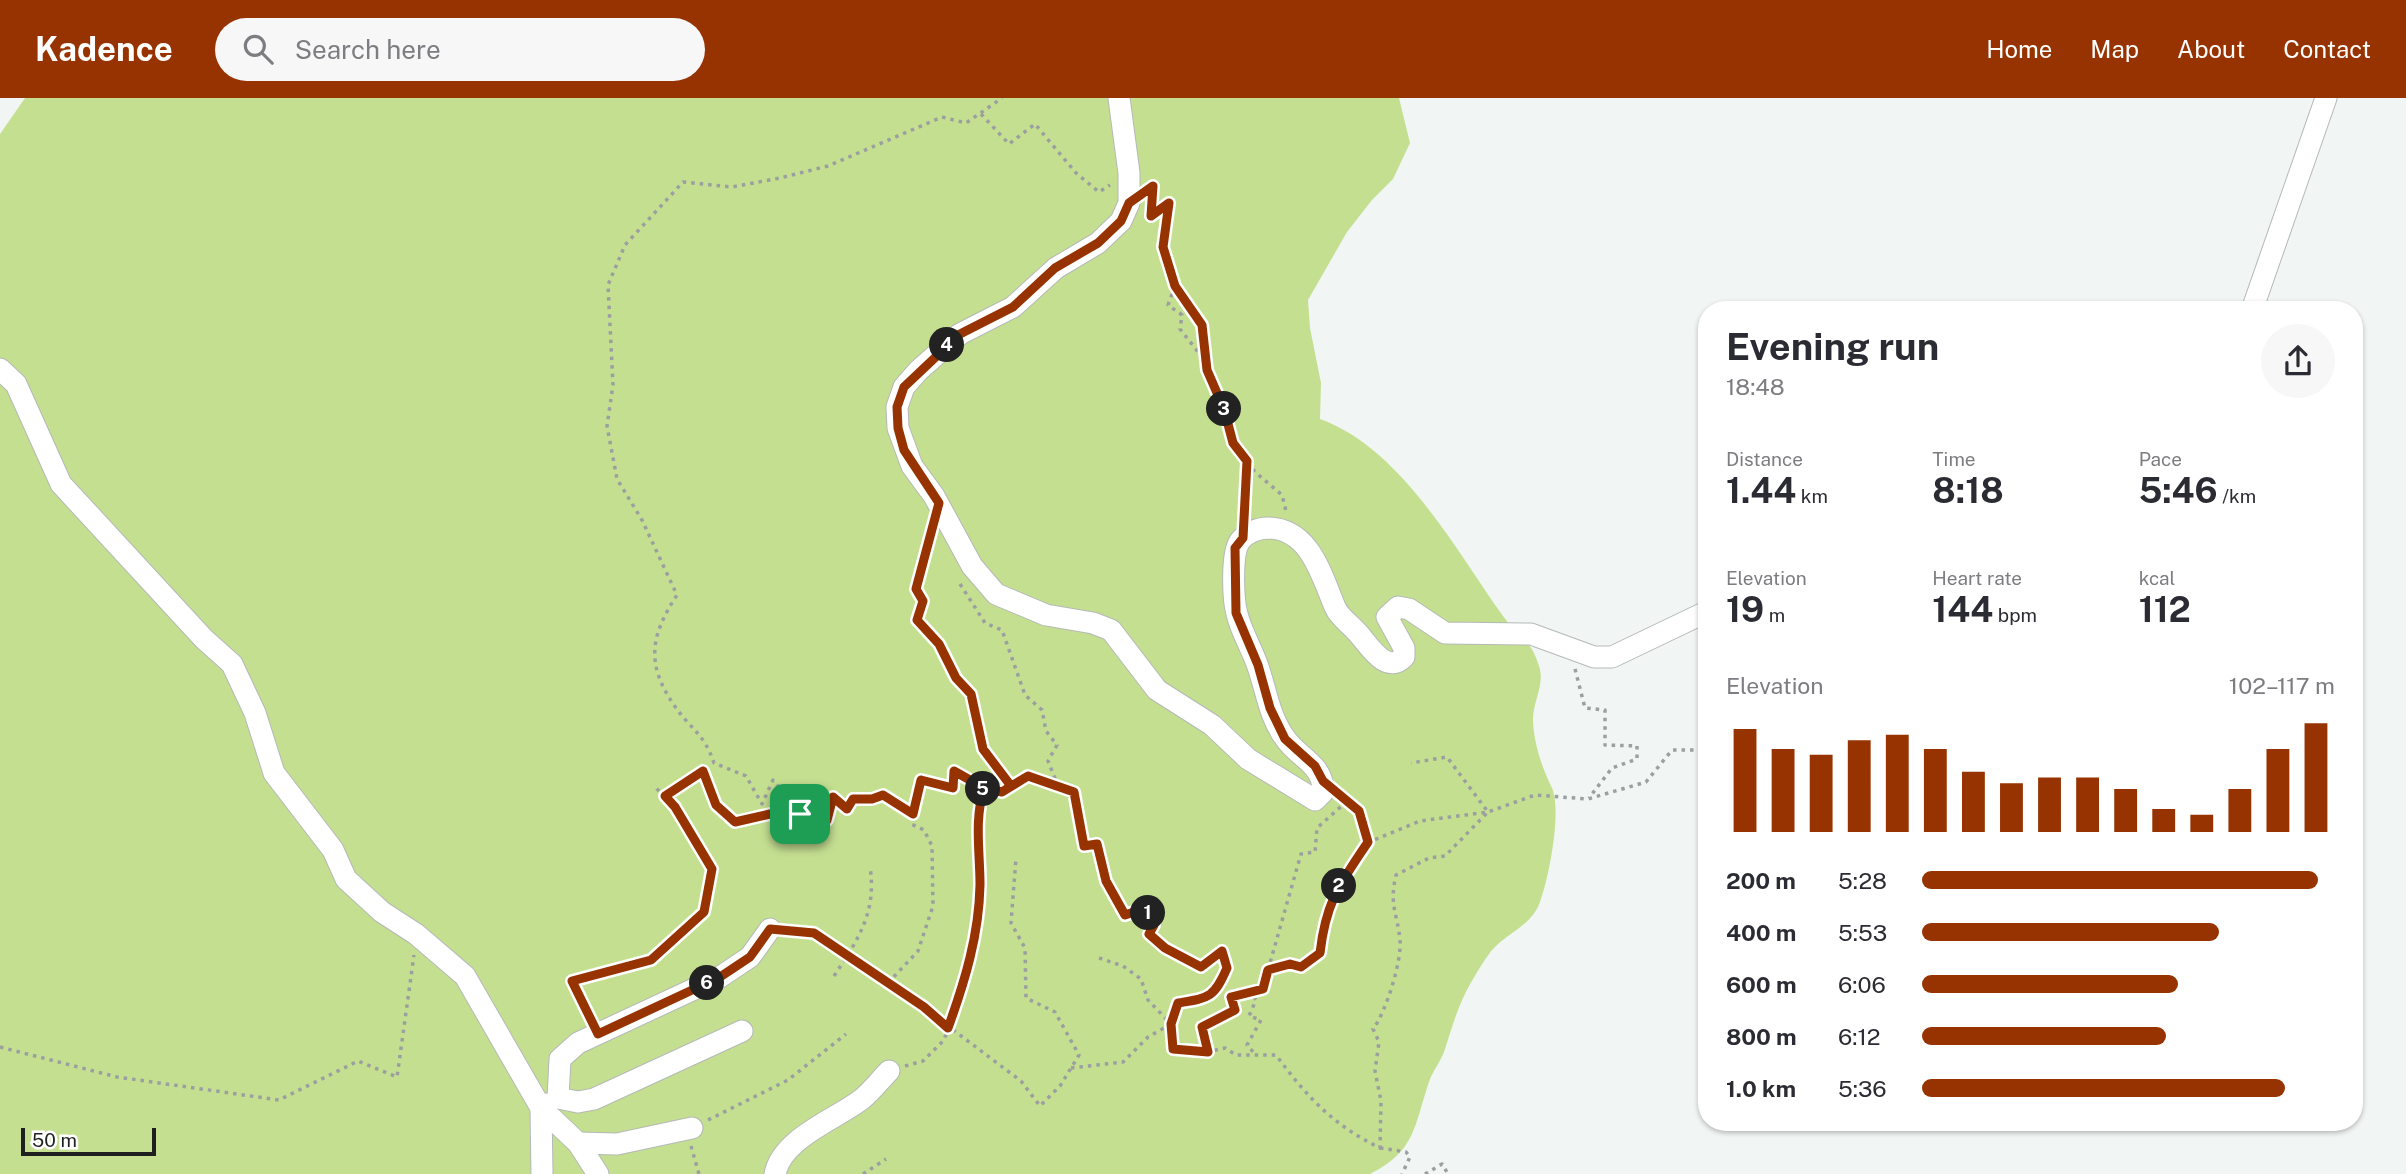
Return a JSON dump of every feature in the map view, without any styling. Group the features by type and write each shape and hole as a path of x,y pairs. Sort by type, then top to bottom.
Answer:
{"street":[{"path":"1119,98 1129,173 1129,203 1121,221 1098,243 1055,268 1013,307 960,334 904,387 897,407 898,428 904,450 939,503 972,566 996,594 1046,615 1093,623 1111,630 1157,690 1212,725 1248,759 1315,800 1323,792 1323,781 1315,766 1285,739 1270,708 1258,665 1236,613 1235,548 1243,538 1265,528 1300,538 1316,562 1338,613 1378,658 1388,663 1399,662 1404,657 1404,648 1387,617 1398,607 1409,609 1445,632 1531,635 1594,657 1612,657 1698,616"},
{"path":"2255,301 2326,98"},
{"path":"0,369 16,384 61,484 204,639 232,664 255,713 274,773 333,850 346,879 382,912 416,934 465,976 597,1174"},
{"path":"542,1174 550,1103 560,1059 578,1043 720,977 750,957 770,929"},
{"path":"550,1103 578,1102 602,1097 742,1031"},
{"path":"775,1174 777,1162 799,1141 863,1098 889,1071"},
{"path":"578,1143 617,1144 692,1128"}],"path":[{"path":"800,814 773,780 762,804 746,776 714,763 707,741 673,705 654,664 658,624 677,595 642,520 617,479 607,426 613,385 608,285 625,245 683,182 732,187 828,166 942,117 966,123 1002,98"},
{"path":"981,114 1009,144 1035,124 1076,173 1100,192 1129,173"},
{"path":"1129,203 1153,186 1151,216 1169,203 1163,247 1175,286 1202,325 1206,362 1224,409 1233,443 1247,461 1282,495 1291,534"},
{"path":"1175,286 1168,305 1181,315 1180,329 1206,362"},
{"path":"1243,538 1247,461"},
{"path":"939,503 916,589 923,601 917,620 939,644 956,678 971,694 983,749 1011,786"},
{"path":"953,574 985,622 1002,630 1026,695 1042,710 1046,731 1057,745 1048,761 1058,786"},
{"path":"1588,799 1612,768 1637,759 1637,746 1605,745 1605,710 1585,708 1574,669 1594,657"},
{"path":"1268,970 1290,964 1301,967 1320,953 1325,916 1341,883 1368,842 1420,821 1488,812 1535,795 1588,799 1646,782 1672,750 1698,750"},
{"path":"1411,763 1447,757 1488,812"},
{"path":"665,796 703,771 716,805 735,822 770,814 800,814 827,820 833,797 847,809 853,799 872,799 883,795 913,814"},
{"path":"888,984 918,951 933,906 932,846 924,830 911,824 921,780 953,788 954,771 984,788 1002,792 1028,776 1058,786 1074,792 1084,846 1097,844 1106,881 1125,915 1146,908 1154,925 1149,934 1165,948 1201,967 1222,951 1227,968 1217,991 1199,1000 1178,1003 1171,1024 1173,1049 1208,1052 1225,1048 1236,1055 1276,1055 1309,1099 1339,1121 1348,1133 1380,1148 1406,1152 1410,1157 1402,1174"},
{"path":"1323,781 1359,811 1368,842"},
{"path":"598,1034 572,981 651,960 704,912 712,869 675,807 655,787"},
{"path":"889,1071 923,1061 944,1040 971,963 980,886 976,812 984,788"},
{"path":"1217,991 1231,997 1249,990 1263,989 1301,854 1315,852 1317,828 1346,802"},
{"path":"1380,1148 1381,1101 1375,1071 1379,1042 1373,1029 1384,1015 1400,943 1391,899 1396,875 1429,858 1445,856 1488,812"},
{"path":"770,929 814,933 1021,1082 1040,1106 1060,1087 1079,1055 1055,1012 1026,998 1026,947 1011,923 1016,858"},
{"path":"834,976 859,938 874,892 870,867"},
{"path":"0,1047 117,1077 279,1100 358,1061 397,1077 416,934"},
{"path":"1099,958 1123,966 1141,979 1148,1000 1171,1024"},
{"path":"1249,990 1256,1000 1250,1016 1261,1020 1247,1045 1256,1055"},
{"path":"1208,1052 1202,1027 1235,1010 1231,997"},
{"path":"1071,1068 1123,1062 1147,1037 1171,1024"},
{"path":"699,1174 690,1141 692,1128 788,1080 846,1034"},
{"path":"863,1174 886,1159"},
{"path":"1426,1174 1442,1164 1448,1174"}],"green space":[{"path":"25,98 1399,98 1410,143 1393,179 1347,232 1308,300 1310,328 1321,383 1320,419 1349,433 1401,476 1424,503 1503,616 1531,648 1541,673 1533,718 1536,745 1555,798 1556,812 1550,861 1540,902 1527,922 1492,950 1471,983 1405,1146 1397,1156 1370,1174 0,1174 0,134"}],"route":[{"path":"800,814 770,814 735,822 716,805 703,771 665,796 675,807 712,869 704,912 651,960 572,981 598,1034 720,977 750,957 770,929 814,933 924,1007 948,1028 971,963 980,886 976,812 984,788 1002,792 1011,786 983,749 971,694 956,678 939,644 917,620 923,601 916,589 939,503 912,467 904,450 898,428 897,407 904,387 960,334 1013,307 1055,268 1098,243 1121,221 1129,203 1153,186 1151,216 1169,203 1163,247 1175,286 1202,325 1207,370 1224,409 1233,443 1247,461 1243,538 1235,548 1236,613 1258,665 1270,708 1285,739 1315,766 1323,781 1359,811 1368,842 1341,883 1325,916 1320,953 1301,967 1290,964 1268,970 1263,989 1249,990 1231,997 1235,1010 1202,1027 1208,1052 1173,1049 1171,1024 1178,1003 1199,1000 1217,991 1227,968 1222,951 1201,967 1165,948 1149,934 1154,925 1146,908 1125,915 1106,881 1104,863 1097,844 1084,846 1074,792 1028,776 1002,792 984,788 954,771 953,788 921,780 913,814 883,795 872,799 853,799 847,809 833,797 827,820 800,814"}]}
